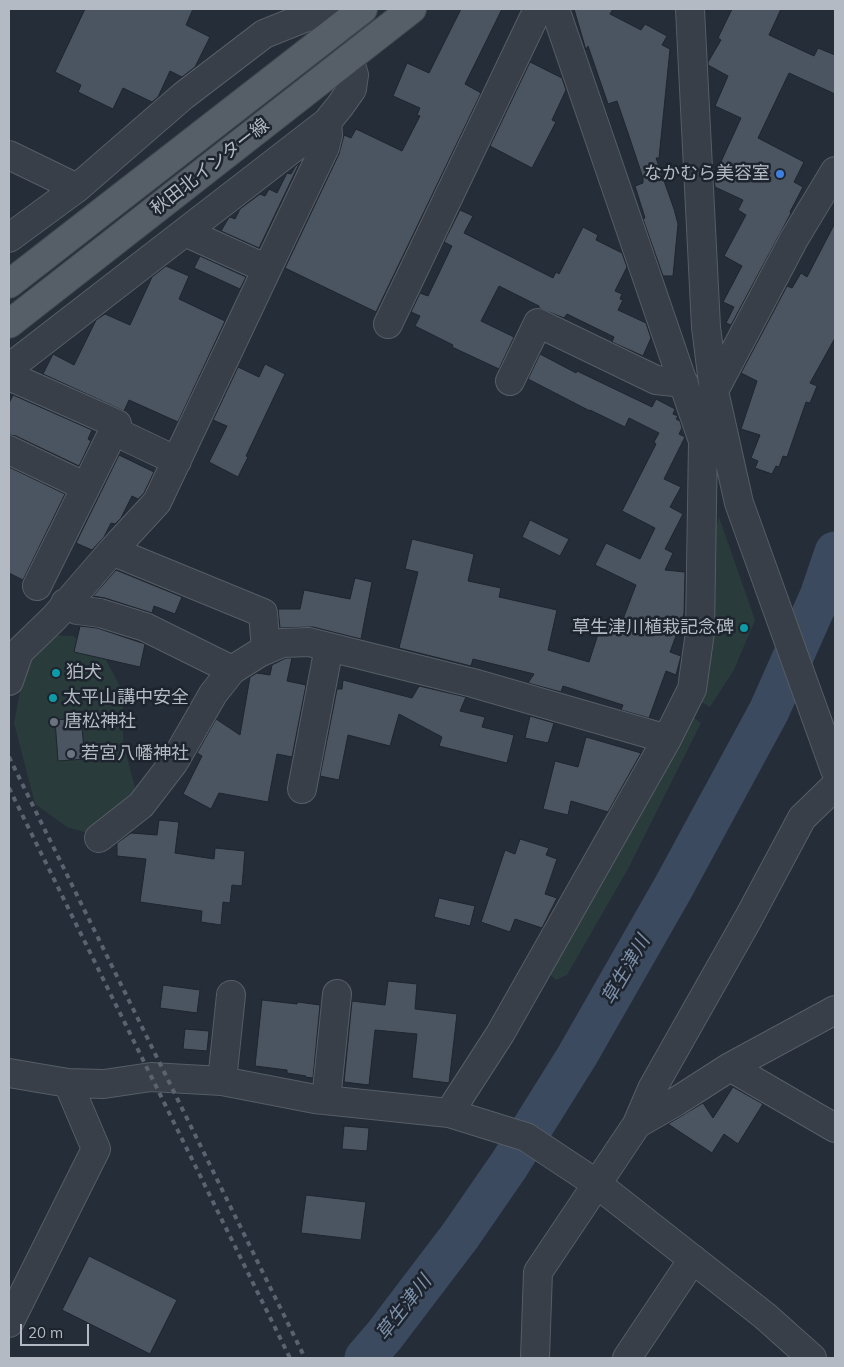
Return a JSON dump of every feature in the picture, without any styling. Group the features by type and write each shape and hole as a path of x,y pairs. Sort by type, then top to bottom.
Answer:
{"main road":[{"name":"秋田北インター線","path":"9,324 412,9"},
{"name":"秋田北インター線","path":"9,284 357,13"}],"street":[{"path":"388,324 538,9"},
{"path":"555,9 704,441"},
{"path":"690,9 706,327 717,402 739,503 830,749"},
{"path":"9,238 77,188 184,96 264,34 314,14 357,13"},
{"path":"37,586 117,424 9,376 185,232 327,122 352,89 354,75 349,59"},
{"path":"9,681 19,652 55,617 65,603 158,502 266,268 325,147 328,135 327,122"},
{"path":"9,155 77,188"},
{"path":"457,1115 500,1034 667,740 692,689 700,632 704,441 717,402 794,238 835,171"},
{"path":"185,232 266,268"},
{"path":"510,381 538,323 656,380 684,383"},
{"path":"114,430 177,461"},
{"path":"9,450 86,487"},
{"path":"112,551 263,613 266,650"},
{"path":"65,603 77,610 100,613 145,627 232,670"},
{"path":"99,838 141,805 174,762 213,694 232,670 282,643 310,642 477,684 667,740"},
{"path":"302,789 329,648"},
{"path":"536,1358 538,1272 590,1179 637,1124 652,1089 748,919 802,818 835,786"},
{"path":"326,1100 337,994"},
{"path":"222,1081 231,995"},
{"path":"637,1124 677,1102 730,1067 835,1010"},
{"path":"730,1067 835,1128"},
{"path":"9,1073 68,1083 104,1084 151,1077 222,1081 326,1100 457,1115 526,1137 590,1179 765,1316 812,1358"},
{"path":"9,1323 96,1149 68,1083"},
{"path":"627,1358 693,1259"}],"shaded area":[{"path":"719,517 755,620 734,670 710,707 695,698 714,536"},
{"path":"41,635 73,636 104,656 123,692 123,743 135,787 127,805 108,822 84,832 67,827 35,804 14,723 26,659"},
{"path":"693,717 701,723 628,869 567,975 556,980 546,971"}],"building":[{"path":"85,9 193,9 186,25 210,37 195,67 182,77 170,71 158,97 152,102 123,88 113,109 78,92 81,85 55,72"},
{"path":"461,9 502,9 465,84 481,93 376,312 285,268 339,154 344,135 351,138 356,129 402,151 420,116 417,115 420,108 393,96 407,63 429,73"},
{"path":"574,9 613,9 610,14 641,30 645,24 667,36 662,45 670,49 659,158 656,158 678,224 673,276 663,276 643,219 645,218 635,186 643,183 643,178 629,136 617,101 608,104 588,46 586,50"},
{"path":"732,9 781,9 769,35 814,56 818,48 835,55 835,94 789,73 758,138 804,162 794,182 803,187 731,325 726,323 734,307 723,302 742,266 724,256 746,215 738,210 743,200 715,187 714,177 741,118 715,106 728,76 708,65 708,62 721,40 718,38"},
{"path":"530,62 562,78 566,90 552,120 556,122 532,168 490,146"},
{"path":"300,162 259,248 221,231 230,217 235,219 240,209 260,194 265,196 269,189 277,193 287,173 291,174"},
{"path":"460,210 473,216 464,233 553,278 556,272 559,274 583,227 598,235 596,240 622,253 627,267 615,291 622,294 620,299 623,300 618,310 646,323 651,338 643,356 612,342 614,337 567,314 564,318 539,308 539,306 499,286 481,321 514,337 499,369 452,347 453,345 415,326 420,316 411,312 420,293 428,296 452,246 444,242"},
{"path":"835,223 835,338 810,383 817,386 810,403 806,402 787,457 783,456 779,467 776,466 772,474 755,468 758,461 751,458 760,435 741,429 757,381 741,373 787,286 792,288 801,273 807,277"},
{"path":"200,256 246,277 240,289 194,268"},
{"path":"166,266 189,276 179,299 225,321 178,422 129,400 124,411 43,374 53,354 74,365 96,320 105,314 130,325 152,277"},
{"path":"540,354 576,373 577,371 652,407 656,399 675,409 673,414 678,416 676,419 680,421 682,428 679,434 685,437 664,479 681,487 670,507 683,514 665,549 673,553 665,570 685,572 684,614 670,652 681,656 676,675 666,671 649,718 621,710 623,705 563,686 561,692 528,683 534,674 473,659 471,666 399,648 418,572 405,569 412,539 474,554 468,581 501,588 499,597 557,610 548,650 589,662 602,622 620,627 636,585 595,565 606,543 640,559 655,528 622,511 656,444 654,442 659,433 629,418 625,427 528,379"},
{"path":"265,364 285,374 238,477 209,462 227,426 213,420 238,367 259,377"},
{"path":"13,395 92,430 88,439 91,441 79,466 16,436 9,435 9,403"},
{"path":"119,455 154,472 144,493 138,499 132,496 121,518 115,524 111,523 104,537 92,550 76,543"},
{"path":"9,467 65,494 23,580 9,573"},
{"path":"530,520 569,539 560,556 522,537"},
{"path":"116,570 182,597 175,614 154,606 152,613 93,596"},
{"path":"355,578 372,582 361,639 313,627 280,628 278,609 300,609 304,590 350,599"},
{"path":"80,626 97,628 145,644 140,667 74,652"},
{"path":"286,658 292,658 287,681 306,685 292,757 277,754 268,802 219,793 211,809 183,794 202,756 197,753 216,719 240,735 250,677 257,673 270,675 272,665"},
{"path":"343,680 412,698 419,686 466,697 460,711 485,717 482,727 514,735 507,763 439,746 442,737 399,714 390,746 348,735 339,780 320,776 337,689 342,689"},
{"path":"530,716 554,723 548,743 525,738"},
{"path":"81,718 85,759 58,761 55,720"},
{"path":"586,737 641,753 608,812 571,801 568,815 543,809 555,761 578,767"},
{"path":"159,820 179,822 175,853 214,859 215,848 245,851 242,886 232,885 230,903 223,902 221,925 201,922 202,911 140,902 146,859 117,856 117,843 131,833 157,835"},
{"path":"520,839 549,848 546,855 557,859 545,894 557,898 542,928 515,919 510,932 481,922 505,850 515,854"},
{"path":"439,898 475,906 470,926 434,917"},
{"path":"388,981 417,984 415,1009 457,1014 449,1083 412,1078 417,1034 375,1030 369,1085 344,1082 352,1001 385,1005"},
{"path":"163,985 200,990 197,1013 160,1008"},
{"path":"262,1000 320,1005 313,1078 287,1073 287,1070 255,1066"},
{"path":"185,1029 209,1031 207,1051 183,1049"},
{"path":"733,1087 763,1104 738,1144 724,1134 712,1153 668,1124 703,1103 713,1118"},
{"path":"344,1126 369,1128 367,1151 342,1149"},
{"path":"306,1195 366,1202 361,1240 301,1233"},
{"path":"89,1256 177,1300 150,1354 62,1310"}],"waterway":[{"name":"草生津川","path":"365,1358 460,1236 509,1165 577,1056 673,888 769,711 820,596 835,552"}],"railway":[{"path":"9,757 305,1358"},
{"path":"9,788 290,1358"}],"place":[{"name":"なかむら美容室","path":"780,174"},
{"name":"草生津川植栽記念碑","path":"744,628"},
{"name":"狛犬","path":"56,673"},
{"name":"太平山講中安全","path":"53,698"},
{"name":"唐松神社","path":"54,722"},
{"name":"若宮八幡神社","path":"71,754"}]}
